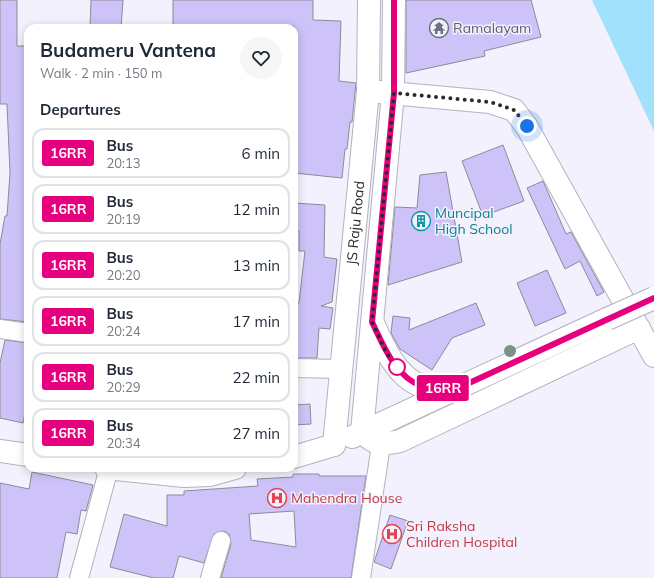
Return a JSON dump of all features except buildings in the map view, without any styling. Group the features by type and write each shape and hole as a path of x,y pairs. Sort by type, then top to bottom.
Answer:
{"main road":[{"name":"JS Raju Road","path":"334,445 368,91 369,0"},
{"name":"JS Raju Road","path":"362,432 394,93 394,0"},
{"path":"368,91 490,102 514,110 527,126 654,356"},
{"path":"298,456 334,445 654,298"},
{"path":"372,322 387,354 403,374 422,386 456,389"},
{"path":"362,432 370,439 381,445 400,441 639,328"},
{"path":"0,451 24,454"},
{"path":"146,472 184,476 210,475 221,472"}],"street":[{"path":"0,329 24,332"},
{"path":"298,368 342,369"},
{"path":"361,578 381,445"},
{"path":"79,578 107,472"},
{"path":"210,578 221,541"}],"water":[{"path":"592,0 654,0 654,131"}],"bus line":[{"name":"16RR","path":"394,0 394,93 372,322 387,354 403,374 422,386 456,389 654,298"}],"place":[{"name":"Ramalayam","path":"439,28"},
{"name":"Muncipal High School","path":"421,221"},
{"name":"Mahendra House","path":"277,498"},
{"name":"Sri Raksha Children Hospital","path":"392,534"}],"route":[{"path":"397,367 387,354 372,322 394,93 490,102 514,110 527,126"}]}
